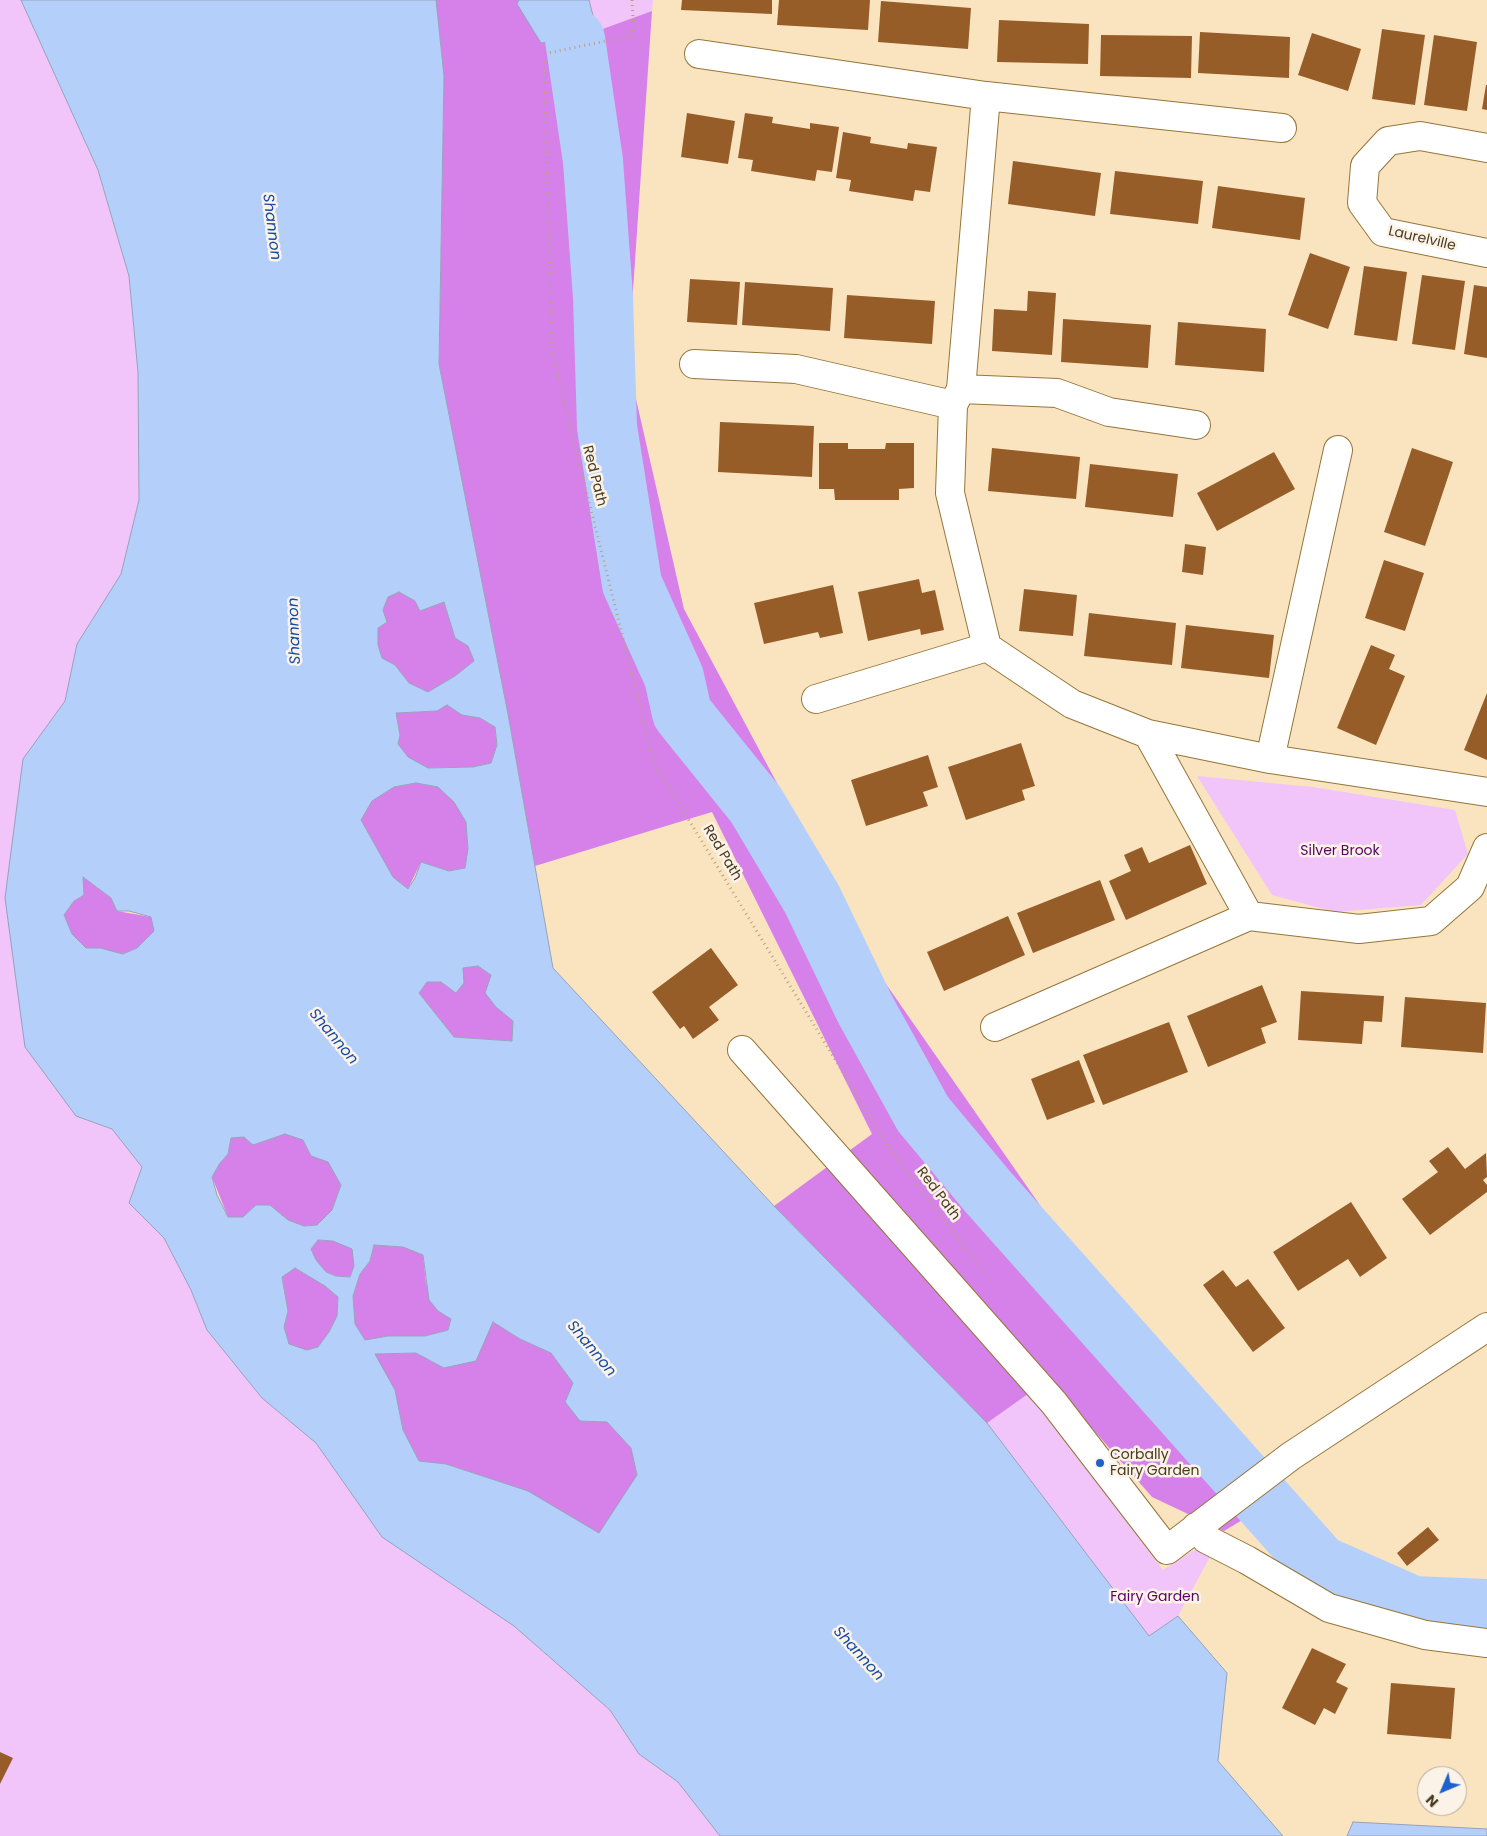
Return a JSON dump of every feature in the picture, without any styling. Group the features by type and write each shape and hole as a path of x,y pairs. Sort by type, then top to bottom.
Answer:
{"street":[{"path":"699,54 986,96 1282,128"},
{"path":"986,96 957,397 950,493 986,647 1072,704 1148,734 1270,759 1487,792"},
{"name":"Laurelville","path":"1487,148 1420,136 1388,141 1365,166 1362,203 1383,232 1487,253"},
{"path":"694,364 796,369 957,397 1057,393 1108,412 1196,425"},
{"path":"1270,759 1338,450"},
{"path":"816,699 986,647"},
{"path":"1148,734 1249,916"},
{"path":"995,1027 1249,916 1358,929 1431,921 1470,887 1487,848"},
{"path":"742,1050 1054,1403 1167,1550 1292,1456 1487,1327"},
{"path":"1196,1527 1206,1539 1247,1560 1328,1608 1425,1636 1487,1643"}],"path":[{"name":"Red Path","path":"632,0 634,35 544,54 552,353 654,763 888,1146 988,1279"}],"green space":[{"path":"0,0 21,0 98,171 129,276 138,372 139,500 121,574 77,644 65,701 23,760 76,1116 112,1129 142,1167 129,1203 164,1238 191,1290 207,1330 262,1398 316,1443 382,1537 514,1626 610,1710 639,1754 678,1782 720,1836 0,1836"},
{"path":"589,0 653,0 652,11 597,31"},
{"name":"Silver Brook","path":"1197,776 1313,787 1455,810 1468,854 1421,905 1335,912 1272,895"},
{"name":"Fairy Garden","path":"1030,1392 1163,1570 1224,1531 1178,1616 1149,1636 987,1423"}],"shaded area":[{"path":"436,0 519,0 517,4 575,39 652,11 628,364 684,609 879,974 1113,1310 1284,1495 1224,1531 1152,1497 1049,1379 987,1423 774,1206 872,1134 712,812 535,866 508,714 439,364 444,76"},
{"path":"399,592 415,601 420,611 444,602 455,638 468,646 474,661 455,676 428,692 409,683 395,665 382,659 378,645 378,628 387,622 383,610 388,597"},
{"path":"447,705 462,715 480,718 495,727 497,745 491,763 473,767 428,768 408,757 398,744 400,735 396,713 437,711"},
{"path":"416,783 438,787 454,802 466,822 468,849 465,868 449,871 421,862 408,889 393,878 361,820 371,801 394,787"},
{"path":"82,876 111,898 117,911 151,917 154,931 137,948 122,954 100,948 86,948 72,934 64,915 74,901 84,895"},
{"path":"478,966 491,975 496,1007 513,1021 512,1041 454,1037 419,993 427,982 441,982 456,993 462,968"},
{"path":"285,1134 303,1140 311,1156 328,1161 341,1185 332,1210 317,1225 304,1226 288,1220 269,1205 256,1205 243,1217 228,1217 212,1177 228,1154 231,1138 244,1137 253,1145"},
{"path":"318,1240 333,1241 353,1249 354,1266 350,1277 336,1276 326,1272 316,1260 311,1249"},
{"path":"374,1245 403,1247 423,1255 426,1283 438,1311 451,1319 448,1330 425,1336 388,1336 365,1340 355,1324 353,1296 360,1274 370,1261"},
{"path":"295,1268 325,1286 338,1297 337,1316 329,1332 318,1347 307,1350 289,1344 284,1327 288,1311 282,1277"},
{"path":"493,1322 520,1339 551,1353 573,1383 580,1421 607,1422 631,1448 637,1475 599,1534 528,1491 446,1464 419,1461 403,1430 395,1390 374,1354 416,1353 444,1368"}],"water":[{"name":"Shannon","path":"21,0 436,0 444,76 439,364 508,714 553,968 774,1206 987,1423 1149,1636 1178,1616 1227,1673 1218,1761 1283,1836 720,1836 678,1782 639,1754 610,1710 514,1626 382,1537 316,1443 262,1398 207,1330 191,1290 164,1238 129,1203 142,1167 112,1129 76,1116 25,1047 5,898 23,759 65,701 77,644 121,574 139,500 138,372 129,276 98,170","holes":["399,592 415,601 420,611 444,602 455,638 468,646 474,661 455,676 428,692 409,683 395,665 382,658 378,645 378,628 387,622 383,610 388,597","447,705 462,715 480,718 495,727 497,745 491,763 473,767 428,768 408,757 398,744 400,735 396,713 437,711","416,783 438,787 454,802 466,822 468,849 465,868 449,871 421,862 415,878 408,889 393,877 361,820 372,801 394,787","83,877 111,898 117,911 129,911 151,917 154,931 137,948 123,954 100,948 86,948 72,934 64,915 74,901 84,895","478,966 491,975 485,993 496,1007 513,1021 512,1041 454,1037 419,993 427,982 441,982 456,993 464,983 463,968","285,1134 303,1140 311,1156 328,1162 341,1185 332,1210 317,1225 304,1226 288,1220 270,1205 256,1205 243,1217 228,1217 217,1195 212,1177 228,1154 231,1138 244,1137 253,1145","318,1240 333,1241 352,1249 354,1266 350,1277 336,1276 326,1272 316,1260 311,1249","374,1245 403,1247 423,1255 429,1300 438,1311 451,1319 448,1330 425,1336 388,1336 365,1340 355,1324 353,1296 360,1274 370,1261","295,1268 325,1286 338,1297 337,1316 329,1332 318,1347 307,1350 289,1344 284,1327 288,1311 282,1277","493,1322 520,1339 551,1353 573,1383 565,1402 580,1421 607,1422 631,1448 637,1475 599,1533 528,1491 446,1464 419,1461 403,1430 395,1390 375,1354 416,1353 444,1368 476,1361"]},
{"path":"519,0 589,0 597,31 575,39 541,43 517,4"},
{"path":"1353,1822 1487,1829 1487,1836 1347,1836"}],"building":[{"path":"682,0 772,0 772,14 681,10"},
{"path":"779,0 870,0 868,30 777,25"},
{"path":"881,1 971,8 968,49 878,42"},
{"path":"999,20 1089,24 1088,64 997,62"},
{"path":"1382,29 1425,35 1415,105 1372,99"},
{"path":"1200,32 1290,37 1289,78 1198,73"},
{"path":"1312,33 1361,49 1348,91 1298,75"},
{"path":"1101,35 1192,36 1191,78 1100,76"},
{"path":"1434,35 1477,42 1467,111 1424,105"},
{"path":"1487,85 1487,110 1482,109"},
{"path":"687,113 735,121 728,164 681,157"},
{"path":"745,113 773,117 772,123 810,129 810,123 839,127 832,172 817,170 815,181 751,171 753,160 738,158"},
{"path":"843,132 871,137 870,143 907,149 908,143 937,147 930,192 915,190 913,201 849,191 851,180 836,178"},
{"path":"1013,161 1101,173 1095,216 1008,204"},
{"path":"1115,171 1203,181 1198,224 1110,214"},
{"path":"1218,186 1305,198 1300,240 1212,228"},
{"path":"1310,253 1350,267 1328,329 1288,315"},
{"path":"1364,266 1407,272 1397,341 1354,335"},
{"path":"1422,275 1465,281 1455,350 1412,344"},
{"path":"690,279 740,282 737,325 687,322"},
{"path":"745,282 833,288 830,331 742,325"},
{"path":"1474,285 1487,287 1487,358 1464,354"},
{"path":"1028,291 1056,293 1052,355 992,351 994,309 1027,311"},
{"path":"847,295 935,301 932,344 844,338"},
{"path":"1063,319 1151,325 1148,368 1061,362"},
{"path":"1178,322 1266,329 1264,372 1175,365"},
{"path":"720,422 814,426 812,477 718,472"},
{"path":"819,443 848,443 848,449 885,449 886,443 914,443 914,488 899,489 899,500 835,500 834,489 819,489"},
{"path":"992,448 1080,457 1076,499 988,491"},
{"path":"1412,448 1453,462 1425,546 1384,532"},
{"path":"1274,452 1295,489 1217,531 1197,493"},
{"path":"1090,464 1178,474 1173,517 1085,507"},
{"path":"1185,544 1206,547 1203,575 1182,572"},
{"path":"1384,560 1424,573 1405,631 1365,618"},
{"path":"919,579 922,593 935,590 944,630 921,635 920,629 868,641 858,592"},
{"path":"833,585 843,633 820,638 818,632 764,644 754,603"},
{"path":"1024,589 1077,595 1073,636 1019,631"},
{"path":"1089,613 1176,623 1172,665 1084,656"},
{"path":"1186,625 1274,635 1269,678 1181,668"},
{"path":"1371,645 1395,655 1389,669 1405,676 1376,745 1337,728"},
{"path":"1487,693 1487,760 1464,750"},
{"path":"1021,743 1035,786 1022,790 1025,800 966,820 948,767"},
{"path":"928,755 938,787 923,792 928,806 866,826 851,780"},
{"path":"1190,845 1207,884 1126,920 1109,881 1131,871 1124,855 1142,847 1149,863"},
{"path":"1100,880 1115,920 1033,953 1017,913"},
{"path":"1008,916 1025,955 944,991 927,952"},
{"path":"711,948 738,985 709,1007 719,1020 693,1039 684,1026 680,1029 652,992"},
{"path":"1262,985 1277,1022 1261,1028 1266,1043 1208,1067 1187,1016"},
{"path":"1301,991 1384,996 1382,1022 1364,1021 1362,1044 1298,1040"},
{"path":"1405,997 1486,1003 1483,1053 1401,1047"},
{"path":"1169,1022 1188,1072 1103,1105 1083,1055"},
{"path":"1079,1060 1095,1102 1047,1120 1031,1079"},
{"path":"1448,1147 1465,1169 1486,1153 1487,1177 1483,1180 1487,1185 1487,1192 1430,1235 1402,1199 1438,1172 1429,1161"},
{"path":"1351,1202 1387,1258 1360,1277 1348,1259 1298,1291 1273,1252"},
{"path":"1223,1270 1236,1287 1248,1279 1285,1328 1253,1352 1203,1285"},
{"path":"1428,1527 1439,1540 1407,1566 1397,1553"},
{"path":"1312,1648 1346,1664 1336,1682 1348,1688 1335,1714 1324,1708 1315,1725 1282,1708"},
{"path":"1391,1683 1455,1688 1451,1739 1387,1734"},
{"path":"0,1752 13,1758 0,1784"}],"waterway":[{"path":"575,39 593,161 603,297 607,427 632,584 674,677 682,713 756,805 812,899 865,1009 923,1114 989,1193 1320,1565 1413,1606 1487,1609"}],"place":[{"name":"Corbally Fairy Garden","path":"1100,1463"}]}
